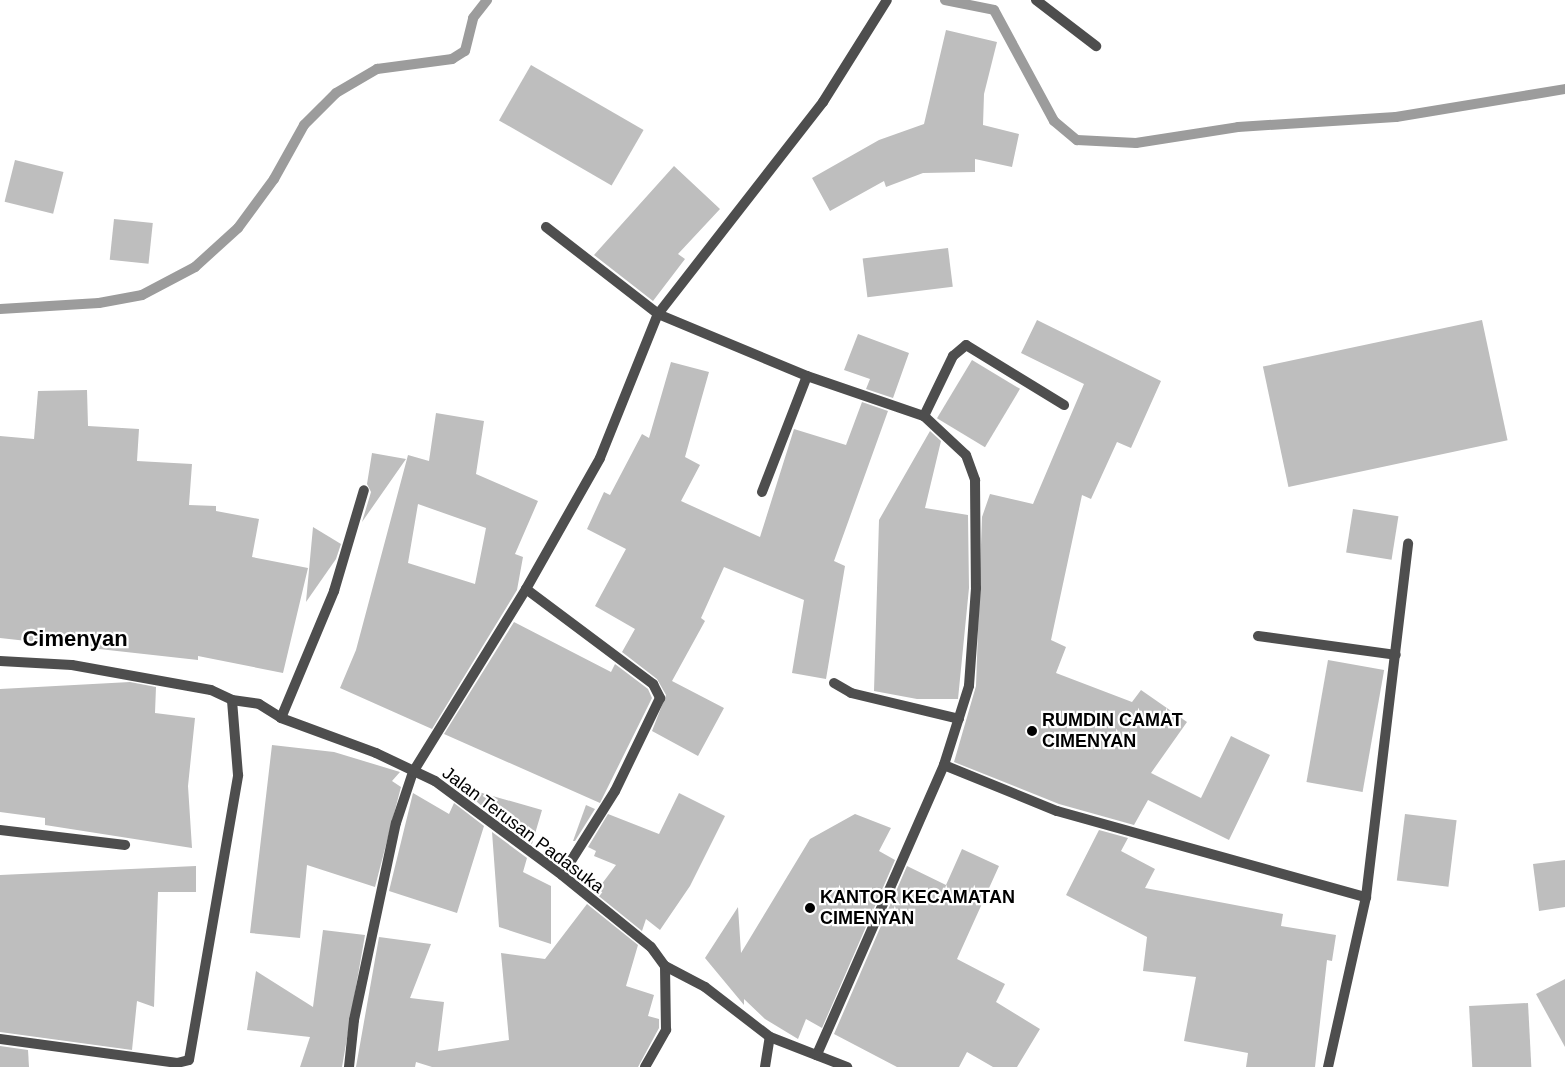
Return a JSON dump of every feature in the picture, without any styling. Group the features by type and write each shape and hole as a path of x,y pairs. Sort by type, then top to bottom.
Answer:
{"street":[{"path":"349,1067 354,1020 394,833 413,772 526,588 600,458 658,314 824,102 887,0"},
{"path":"1036,0 1096,46"},
{"path":"546,226 658,314 807,376 924,416 966,455 975,480 975,598 969,686 944,765 817,1055"},
{"path":"924,416 953,356 966,345 1064,405"},
{"path":"762,492 807,376"},
{"path":"281,718 334,591 364,490"},
{"path":"1328,1067 1366,897 1408,544"},
{"path":"526,588 653,684 660,698 615,791 562,875"},
{"path":"1258,636 1396,655"},
{"name":"Jalan Terusan Padasuka","path":"0,661 72,665 211,690 232,700 259,704 281,718 376,753 435,781 562,875 651,947 665,966 705,987 770,1037 847,1067"},
{"path":"834,683 851,693 959,719"},
{"path":"0,1039 177,1062 189,1060 238,775 232,700"},
{"path":"944,765 1057,811 1366,897"},
{"path":"0,830 125,845"},
{"path":"645,1067 666,1030 665,966"},
{"path":"765,1067 770,1037"}],"building":[{"path":"946,30 997,42 984,94 983,125 1019,134 1012,167 975,159 975,172 923,173 886,187 884,181 830,211 812,178 879,140 924,124"},
{"path":"531,65 644,130 612,185 499,120"},
{"path":"15,160 64,172 53,214 5,202"},
{"path":"674,166 720,209 678,254 685,259 653,301 594,255"},
{"path":"114,219 153,223 149,264 110,260"},
{"path":"948,248 953,287 867,297 863,258"},
{"path":"1037,320 1161,381 1131,448 1117,442 1091,499 1082,495 1051,640 1066,647 1056,673 1132,702 1141,690 1187,722 1151,773 1201,798 1231,736 1270,755 1229,840 1148,800 1134,825 1059,804 954,762 976,686 982,517 990,494 1033,504 1084,384 1021,353"},
{"path":"1482,320 1508,440 1288,487 1263,367"},
{"path":"858,334 909,353 893,398 866,389 870,379 844,370"},
{"path":"972,360 1020,389 985,447 937,418"},
{"path":"671,362 709,372 685,457 700,465 681,501 760,537 794,429 846,445 862,402 888,411 834,561 845,566 826,679 792,673 804,600 724,567 701,618 705,621 672,681 724,708 698,756 652,731 666,695 657,679 622,652 635,629 595,606 626,549 587,529 604,492 610,495 642,434 649,438"},
{"path":"87,390 88,426 139,429 137,461 192,464 189,505 216,506 216,511 259,519 252,557 308,568 283,673 198,656 198,660 0,638 0,436 34,439 38,391"},
{"path":"436,413 484,421 476,474 538,501 515,554 523,557 517,590 432,729 340,688 356,650 408,455 429,461","holes":["418,504 486,528 475,584 408,563"]},
{"path":"930,431 941,441 925,508 968,515 969,588 958,699 917,699 874,691 879,520"},
{"path":"372,453 406,459 362,522 371,492 367,484"},
{"path":"1353,509 1398,516 1392,560 1346,552"},
{"path":"313,527 341,544 336,559 306,602"},
{"path":"514,622 611,672 615,664 648,689 652,698 600,803 444,734"},
{"path":"1328,660 1384,670 1363,792 1306,782"},
{"path":"130,682 156,687 155,713 195,718 188,786 192,848 45,825 45,818 0,812 0,689"},
{"path":"272,745 334,752 400,772 392,781 401,787 375,887 307,865 300,938 250,933"},
{"path":"461,787 542,810 532,844 491,814 490,804 488,812"},
{"path":"413,793 449,814 454,803 484,826 457,913 389,891"},
{"path":"679,793 725,816 690,886 660,930 646,919 642,931 595,893 616,865 594,856 596,851 588,847 608,814 659,834"},
{"path":"586,805 595,809 575,841 573,841"},
{"name":"KANTOR KECAMATAN CIMENYAN","path":"855,814 891,828 879,851 895,860 822,1028 806,1019 798,1039 765,1019 744,999 744,1005 705,958 738,907 741,953 810,839"},
{"path":"1405,814 1457,820 1448,887 1397,881"},
{"path":"1099,830 1128,838 1121,851 1155,869 1145,888 1283,914 1281,926 1336,935 1332,961 1327,960 1315,1067 1246,1067 1248,1053 1184,1041 1196,977 1143,971 1147,937 1066,895"},
{"path":"492,832 527,858 523,872 551,886 551,944 499,927"},
{"path":"962,849 999,866 957,959 1005,984 996,1002 1040,1029 1017,1067 993,1067 967,1052 959,1067 897,1067 834,1034 907,866 946,885"},
{"path":"1565,860 1565,907 1539,911 1533,864"},
{"path":"196,866 196,892 158,892 154,1007 137,1001 132,1050 0,1032 0,875"},
{"path":"587,904 638,945 626,986 654,995 648,1016 659,1019 659,1028 638,1067 432,1067 416,1062 415,1067 356,1067 379,937 431,944 410,998 444,1002 438,1051 509,1040 501,953 545,959"},
{"path":"323,930 365,935 342,1067 300,1067 310,1037 247,1030 256,971 313,1007"},
{"path":"1565,979 1565,1047 1536,994"},
{"path":"1528,1003 1531,1067 1472,1067 1469,1006"},
{"path":"0,1046 28,1050 29,1067 0,1067"}],"waterway":[{"path":"0,309 99,303 142,295 195,267 238,228 274,179 304,125 336,93 377,69 452,59 465,51 473,18 487,0"},
{"path":"945,0 994,10 1054,121 1077,140 1136,143 1238,127 1396,117 1565,89"}],"place":[{"name":"RUMDIN CAMAT CIMENYAN","path":"1032,731"},
{"name":"KANTOR KECAMATAN CIMENYAN","path":"810,908"}],"district":[{"name":"Cimenyan","path":"75,639"}]}
